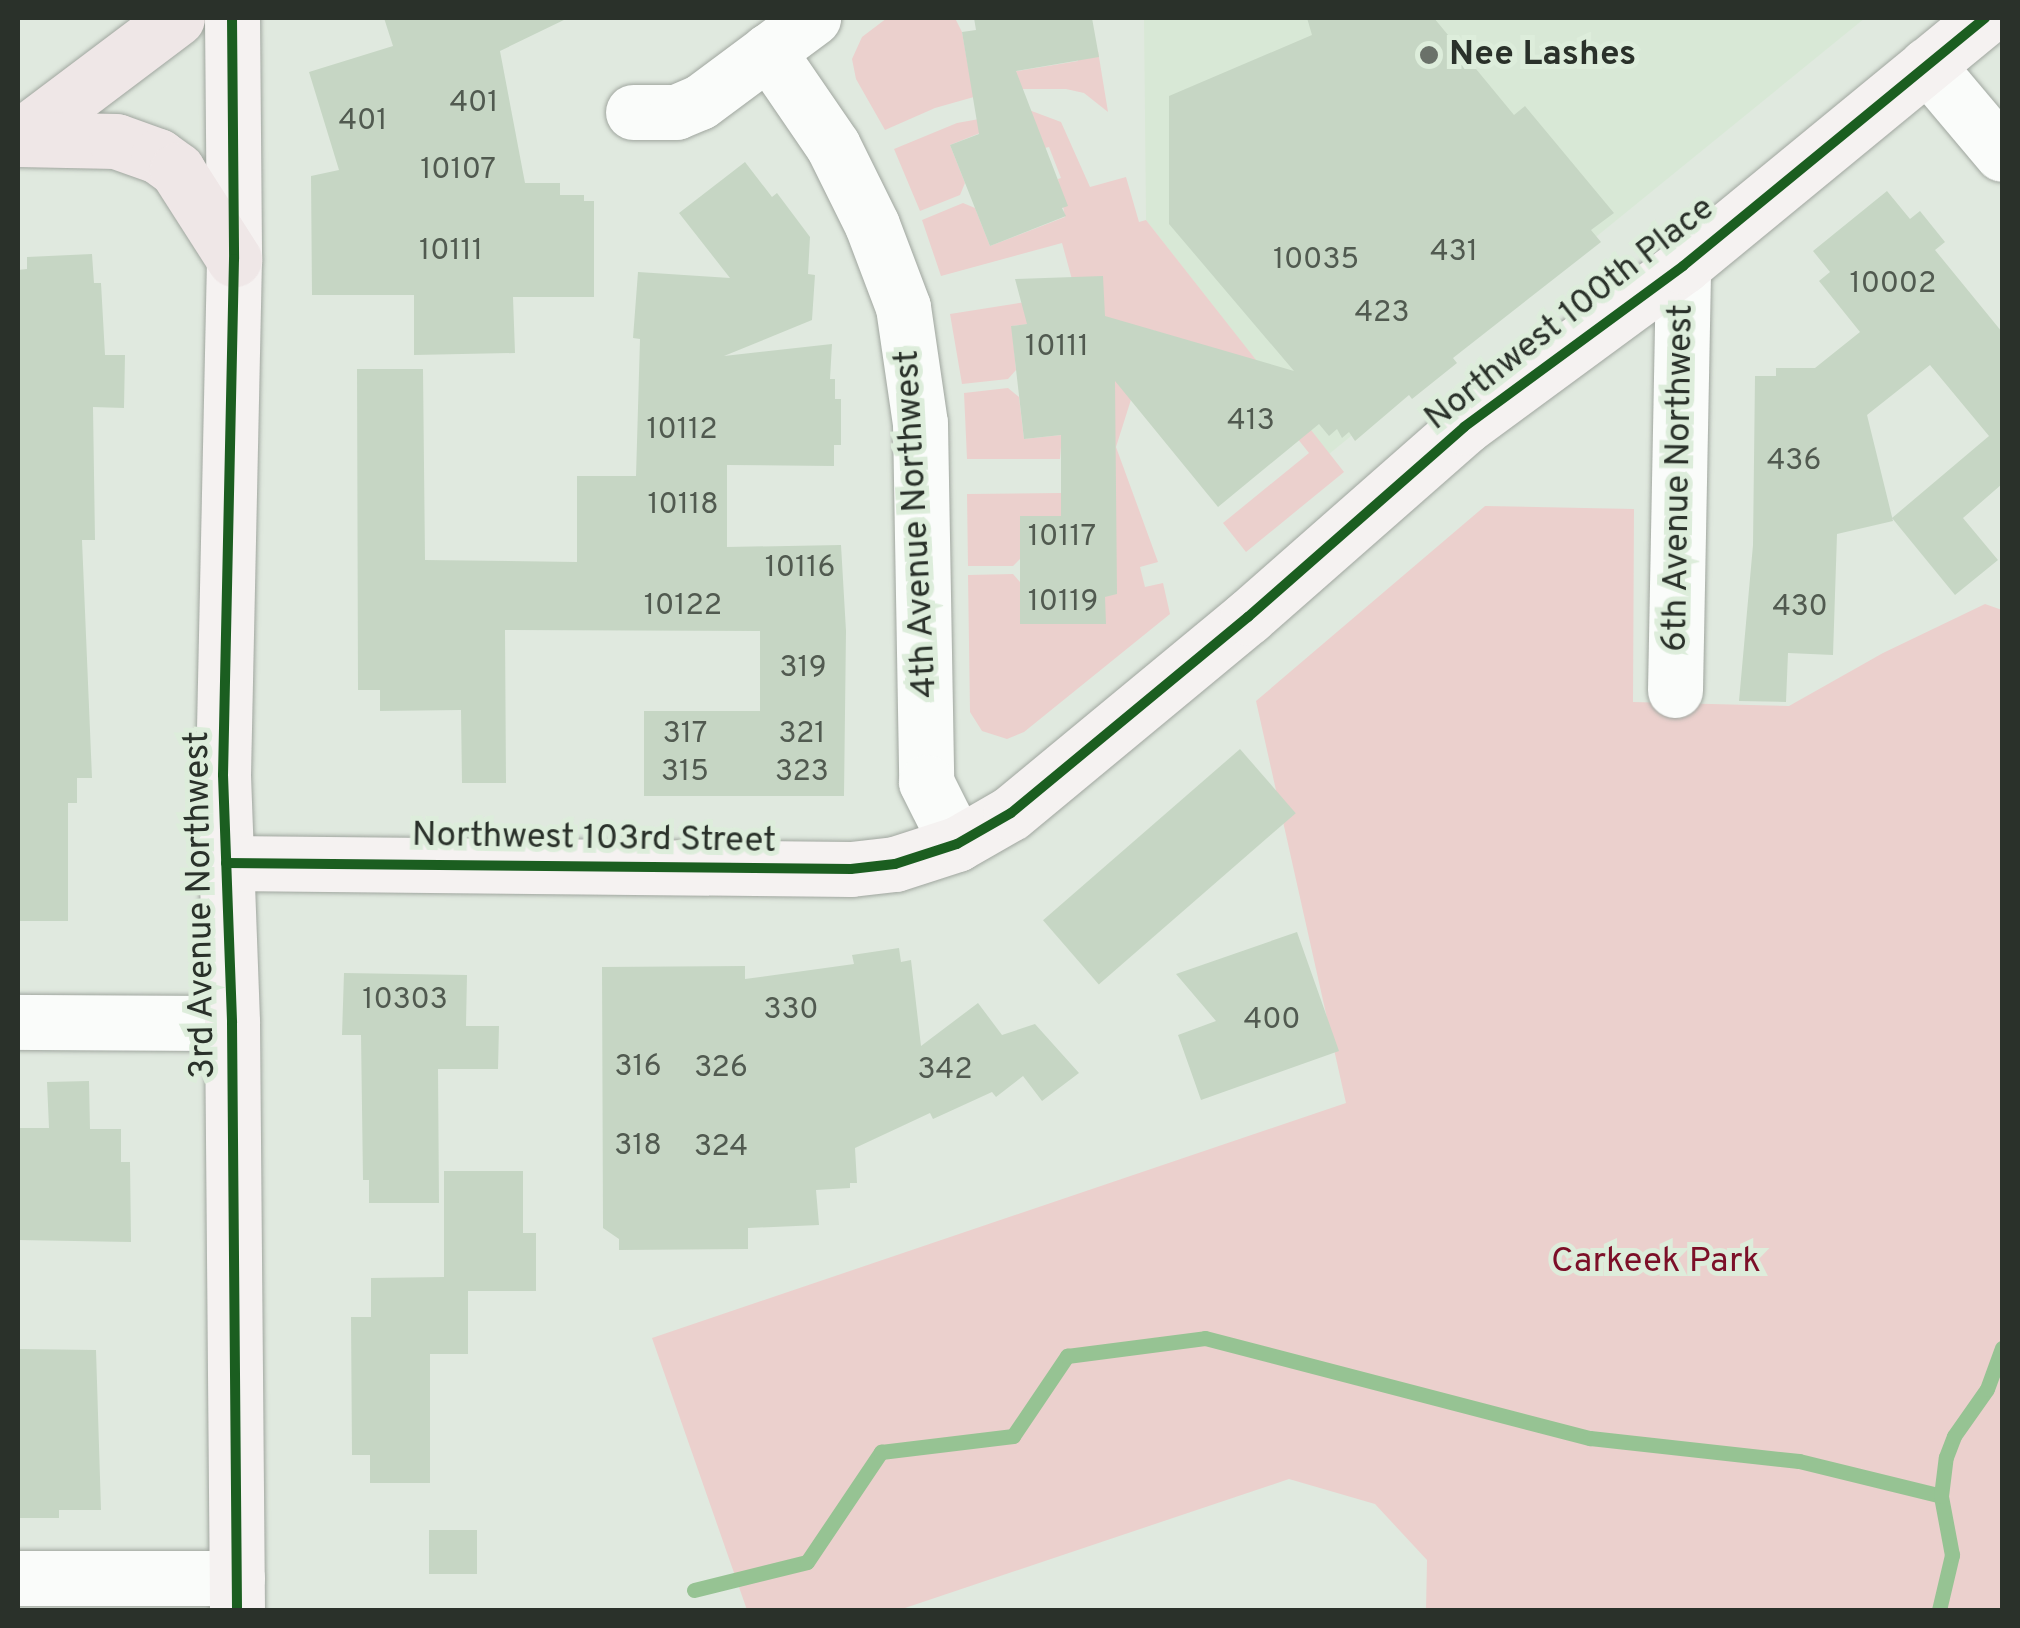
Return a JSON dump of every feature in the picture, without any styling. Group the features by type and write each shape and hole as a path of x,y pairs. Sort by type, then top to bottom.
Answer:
{"main road":[{"path":"18,139 177,18"},
{"name":"3rd Avenue Northwest","path":"232,18 234,259 223,774 232,1023 237,1594"},
{"name":"Northwest 100th Place","path":"957,844 1010,813 1248,618 1464,427 1682,266 1985,18"},
{"path":"18,139 116,141 158,156 177,170 234,259"},
{"name":"Northwest 103rd Street","path":"226,863 851,869 894,864 957,844"}],"street":[{"path":"633,112 676,112 700,102 813,18"},
{"name":"4th Avenue Northwest","path":"768,51 833,146 872,224 903,307 920,423 926,782 957,844"},
{"path":"1927,65 2002,154"},
{"name":"6th Avenue Northwest","path":"1675,690 1682,266"},
{"path":"18,1022 232,1023"},
{"path":"18,1578 237,1594"}],"shaded area":[{"path":"1144,18 1865,18 1329,454 1146,220"}],"green space":[{"path":"887,18 955,18 962,32 969,71 1012,72 1078,61 1078,54 1098,51 1108,112 1084,93 1066,89 1002,89 935,108 885,130 856,79 852,59 862,37"},
{"path":"1029,110 1061,122 1090,187 1126,177 1139,222 1146,220 1344,472 1246,552 1223,523 1309,453 1245,373 1153,330 1116,447 1158,562 1140,567 1145,587 1163,583 1170,614 1024,732 1007,739 982,731 970,712 968,575 1013,574 1020,582 1020,623 1105,624 1105,517 1020,516 1020,559 1013,566 968,566 967,494 1061,493 1062,501 1115,446 1061,447 1060,459 967,459 964,393 1008,388 1019,397 1024,439 1108,430 1096,317 1012,326 1016,370 1008,379 962,384 950,314 1076,294 1062,243 941,276 922,220 963,203 975,208 990,246 1065,217 1058,179 1061,178 1049,147 1045,148 1025,115 950,145 965,183 960,195 920,211 894,149 957,123"},
{"name":"Carkeek Park","path":"1485,506 1634,509 1633,702 1789,706 1883,653 1985,604 2002,610 2002,1610 1426,1610 1427,1560 1375,1504 1289,1479 899,1610 747,1610 652,1338 1346,1103 1256,701"}],"building":[{"path":"384,18 568,18 500,51 525,183 560,183 560,195 584,195 584,201 594,201 594,297 513,297 515,353 414,355 414,295 312,295 311,176 339,170 309,72 393,46"},
{"path":"974,18 1092,18 1099,57 1016,71 1068,206 1062,208 1066,216 990,246 950,145 979,134 962,32 976,30"},
{"path":"1307,18 1434,18 1514,115 1525,106 1614,213 1591,230 1601,242 1453,358 1457,363 1412,399 1409,395 1355,441 1349,432 1342,438 1337,429 1329,436 1319,424 1218,507 1115,381 1117,594 1105,597 1106,624 1020,624 1020,516 1061,516 1061,435 1024,439 1011,326 1027,324 1015,279 1103,276 1105,316 1294,371 1169,224 1169,96 1312,35"},
{"path":"745,162 772,197 777,193 810,237 808,274 815,275 812,320 724,356 832,344 830,379 835,379 835,399 841,399 841,445 834,445 834,466 727,465 727,547 841,545 846,631 844,796 644,796 644,711 760,711 760,631 505,630 506,783 462,783 461,710 380,711 380,690 358,690 357,369 423,369 425,560 577,562 577,476 636,476 640,339 633,338 638,272 730,278 679,213"},
{"path":"1887,191 1910,219 1920,211 1945,242 1935,250 2002,332 2002,484 1963,518 1998,560 1955,595 1892,518 1893,521 1837,534 1833,655 1788,653 1786,702 1739,701 1753,545 1755,376 1776,376 1776,368 1815,368 1860,332 1819,281 1830,272 1813,251","holes":["1930,365 1989,436 1892,518 1867,415"]},
{"path":"92,254 94,283 101,283 105,355 125,355 124,408 93,407 95,540 82,540 92,778 77,778 77,803 68,803 68,921 18,921 18,270 27,269 27,257"},
{"path":"1240,749 1296,813 1099,984 1043,920"},
{"path":"1297,932 1339,1051 1201,1100 1178,1035 1216,1021 1176,974"},
{"path":"899,948 901,962 911,960 921,1046 978,1003 1002,1035 1035,1024 1079,1073 1042,1101 1023,1076 996,1097 992,1092 933,1119 930,1113 855,1148 857,1183 850,1183 850,1188 816,1190 819,1225 748,1228 748,1249 619,1250 619,1239 603,1228 602,967 745,966 745,979 854,964 852,955"},
{"path":"344,973 467,975 466,1026 499,1026 498,1069 438,1069 439,1203 369,1203 369,1180 363,1180 361,1035 342,1035"},
{"path":"89,1081 90,1129 121,1129 121,1162 130,1162 131,1242 18,1240 18,1128 49,1128 47,1082"},
{"path":"444,1171 523,1171 523,1233 536,1233 536,1291 468,1291 468,1354 430,1354 430,1483 370,1483 370,1455 352,1455 351,1317 371,1317 371,1278 444,1277"},
{"path":"18,1349 96,1350 101,1510 59,1510 59,1518 18,1518"},
{"path":"429,1530 477,1530 477,1574 429,1574"}],"waterway":[{"path":"694,1590 807,1562 881,1452 1013,1436 1067,1356 1205,1338 1590,1438 1799,1461 1941,1496"},
{"path":"1939,1610 1952,1555 1941,1496 1946,1457 1954,1436 1987,1389 2002,1348"}],"cycle path":[{"path":"232,18 234,259 223,775 232,1023 237,1610"},
{"path":"226,863 851,869 895,864 957,844 1011,813 1248,617 1464,427 1683,266 1985,18"}],"place":[{"name":"Nee Lashes","path":"1429,55"}]}
